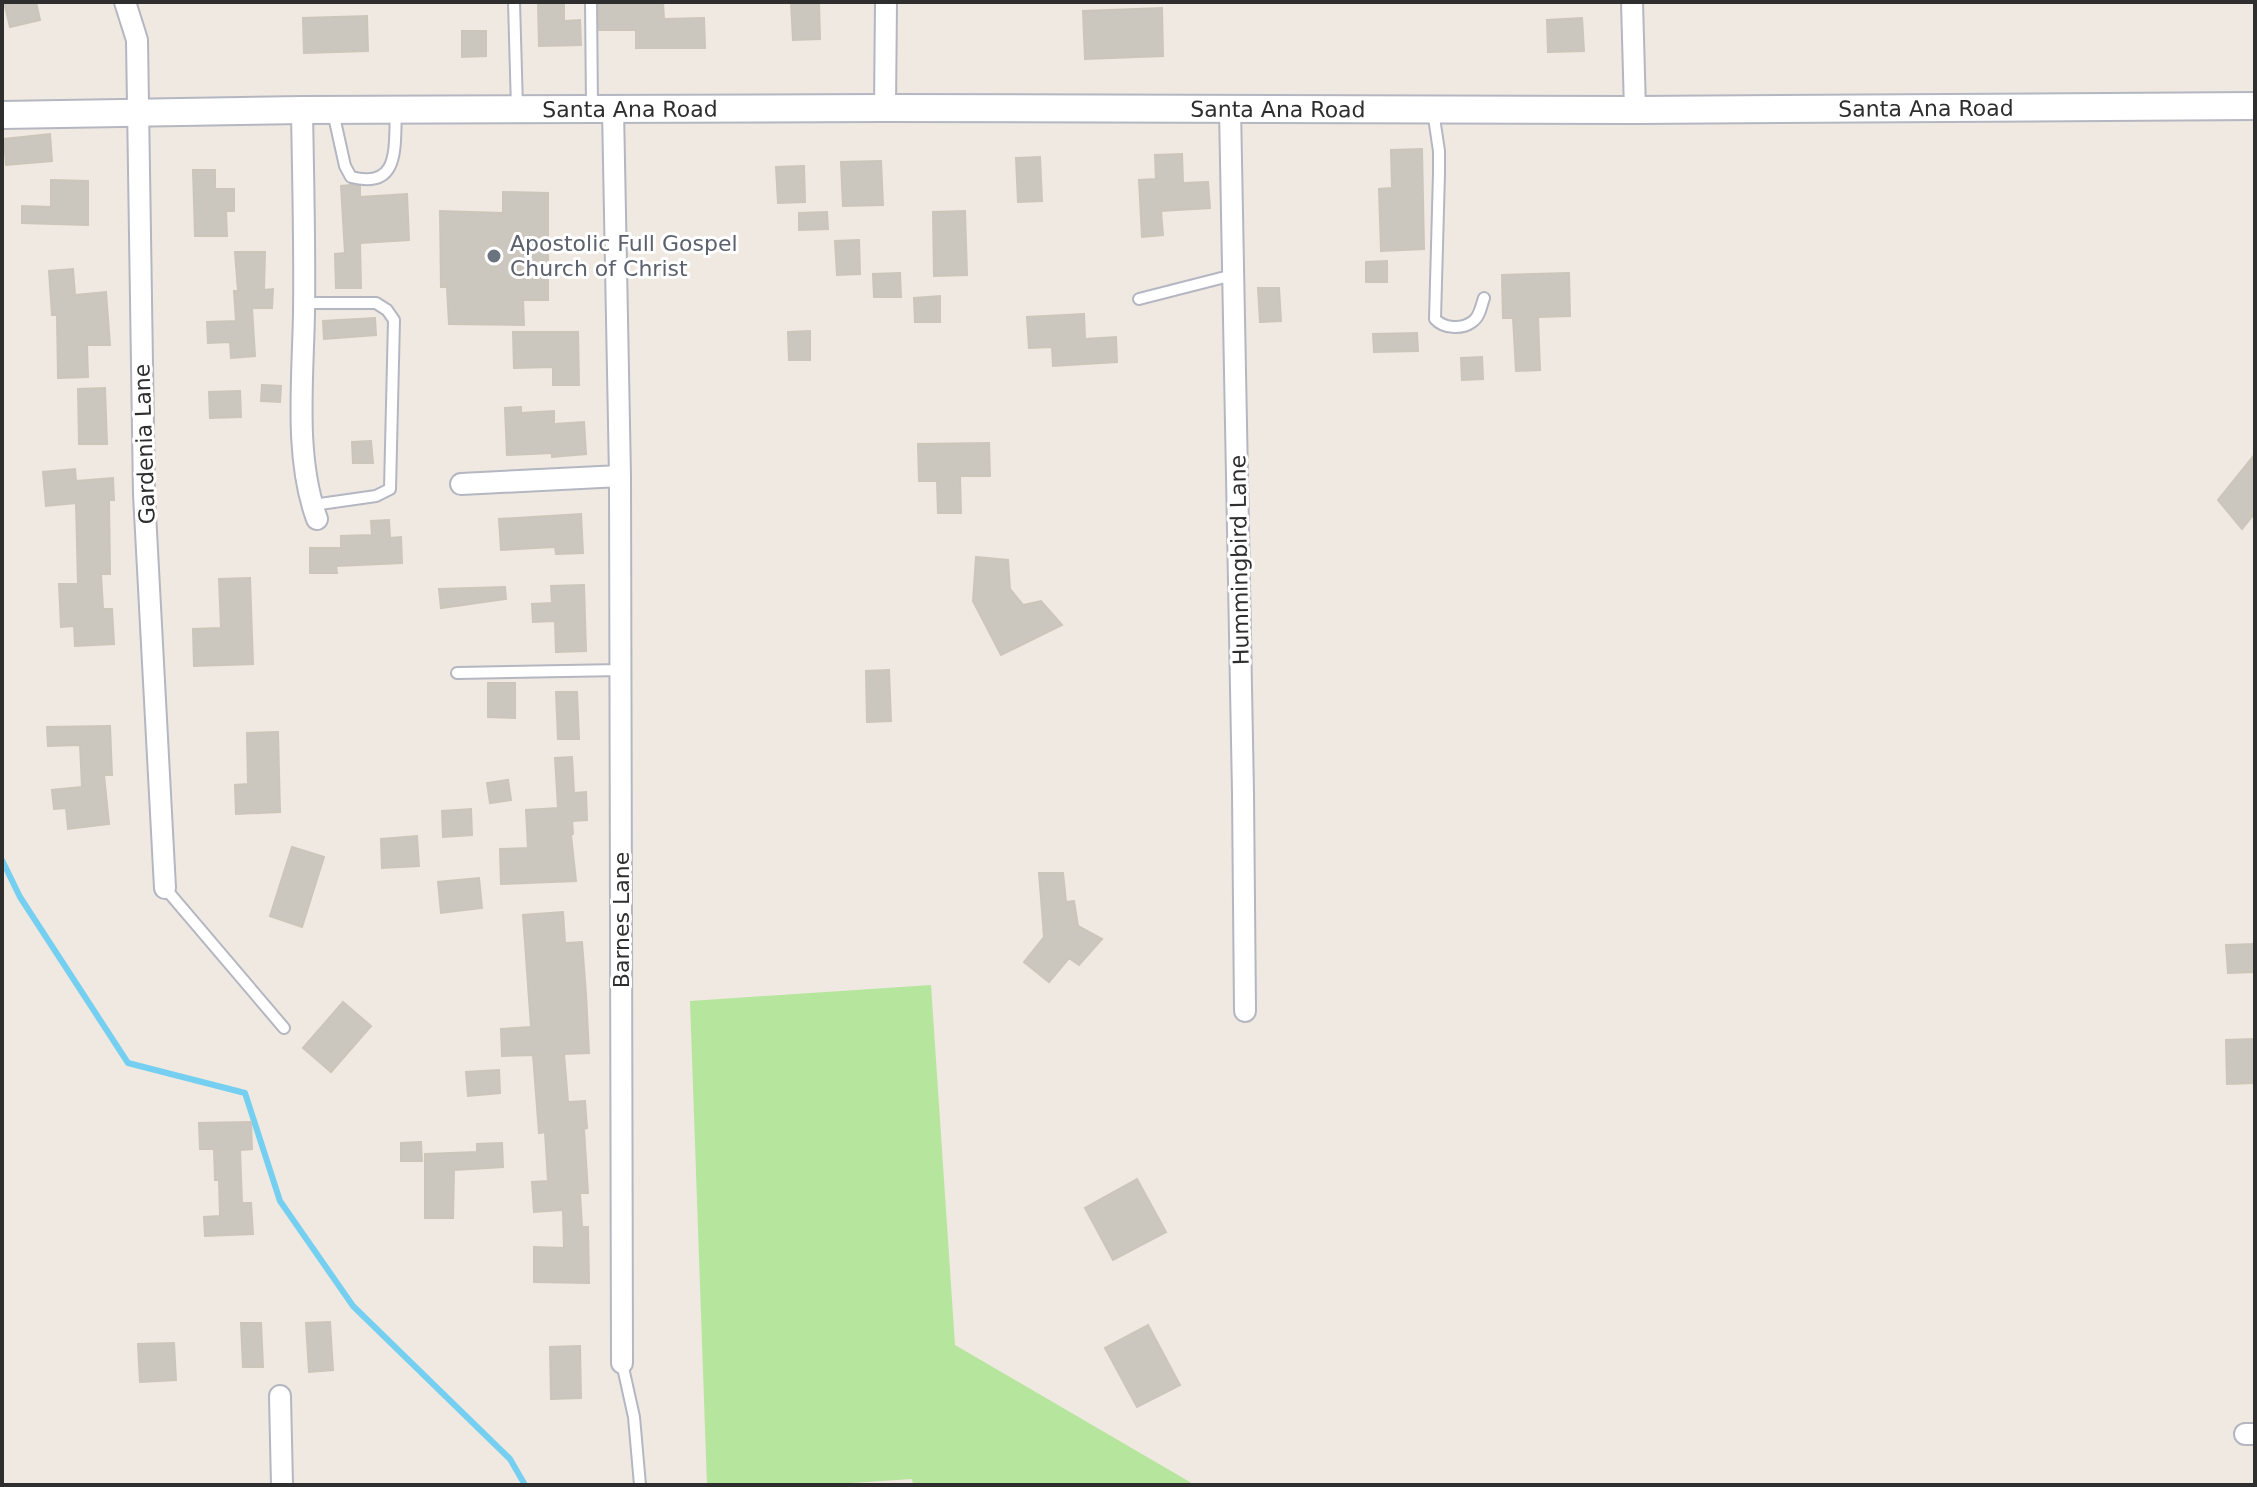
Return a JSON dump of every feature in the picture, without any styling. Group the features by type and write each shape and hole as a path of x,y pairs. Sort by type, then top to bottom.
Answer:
{"street":[{"name":"Gardenia Lane","path":"125,2 137,40 144,494 165,888"},
{"path":"885,108 886,2"},
{"path":"1632,2 1635,110"},
{"name":"Santa Ana Road","path":"2,115 302,110 1635,110 2255,106"},
{"name":"Hummingbird Lane","path":"1230,108 1245,1011"},
{"name":"Barnes Lane","path":"602,109 620,476 622,1363"},
{"path":"302,110 302,437 314,512"},
{"path":"461,484 620,476"},
{"path":"280,1396 282,1485"}],"lane":[{"path":"514,2 517,110"},
{"path":"591,2 602,109"},
{"path":"1432,109 1439,151 1435,319 1447,327 1472,322 1480,313 1484,298"},
{"path":"333,110 345,166 351,177 372,179 383,176 392,166 397,110"},
{"path":"1139,299 1233,275"},
{"path":"304,303 376,303 387,310 394,320 390,489 376,496 314,512"},
{"path":"457,673 621,670"},
{"path":"165,888 284,1028"},
{"path":"622,1363 634,1417 640,1485"}],"green space":[{"path":"931,985 955,1345 1195,1485 913,1485 912,1479 821,1485 707,1485 690,1001"}],"building":[{"path":"4,2 36,2 40,20 10,27"},
{"path":"538,2 564,2 564,21 580,20 581,45 539,46"},
{"path":"599,2 663,2 664,19 704,18 705,48 636,48 636,30 599,30"},
{"path":"791,2 819,2 820,39 793,40"},
{"path":"1162,8 1163,56 1085,59 1083,11"},
{"path":"367,16 368,51 304,53 303,18"},
{"path":"1582,18 1584,51 1548,52 1547,20"},
{"path":"462,31 486,31 486,56 462,57"},
{"path":"50,134 52,161 6,165 4,139"},
{"path":"1422,149 1424,249 1381,251 1379,189 1392,188 1391,150"},
{"path":"1182,154 1183,183 1208,182 1210,208 1161,211 1163,235 1142,237 1139,180 1156,179 1155,155"},
{"path":"1040,157 1042,201 1018,202 1016,158"},
{"path":"881,161 883,205 843,206 841,162"},
{"path":"804,166 805,202 778,203 776,167"},
{"path":"193,170 215,170 215,189 234,189 234,211 226,211 227,236 195,236"},
{"path":"51,180 88,181 88,225 22,223 22,206 51,207"},
{"path":"341,186 360,186 360,197 407,194 409,240 360,243 361,288 336,288 335,254 345,253"},
{"name":"Apostolic Full Gospel Church of Christ","path":"503,192 548,193 548,300 523,300 524,325 449,324 447,287 441,287 440,211 503,213"},
{"path":"965,211 967,275 934,276 933,212"},
{"path":"827,212 828,229 799,230 799,213"},
{"path":"859,240 860,274 837,275 835,241"},
{"path":"235,252 265,252 264,290 273,289 272,308 252,308 255,356 231,358 230,342 208,343 207,322 236,321 234,291 238,291"},
{"path":"1387,261 1387,282 1366,282 1366,262"},
{"path":"73,269 75,295 106,292 110,345 87,345 88,377 58,378 57,315 52,315 49,271"},
{"path":"900,273 901,297 874,297 873,274"},
{"path":"1569,273 1570,316 1538,317 1540,370 1516,371 1513,318 1503,318 1502,275"},
{"path":"1258,288 1279,288 1281,321 1260,322"},
{"path":"940,296 940,322 915,322 914,298"},
{"path":"1084,314 1085,339 1116,337 1117,362 1053,366 1052,347 1029,348 1027,317"},
{"path":"375,318 376,335 324,339 323,321"},
{"path":"810,331 810,360 789,360 788,332"},
{"path":"513,332 578,332 579,385 553,385 553,367 514,368"},
{"path":"1417,333 1418,351 1374,352 1373,334"},
{"path":"1482,357 1483,379 1462,380 1461,358"},
{"path":"262,385 281,386 280,402 261,401"},
{"path":"105,388 107,444 79,444 78,389"},
{"path":"240,391 241,417 210,418 209,392"},
{"path":"521,407 521,413 554,411 554,424 584,422 586,454 552,457 552,453 507,455 505,408"},
{"path":"371,441 373,463 353,463 352,442"},
{"path":"989,443 990,476 960,476 961,513 938,513 937,481 919,481 918,444"},
{"path":"2255,454 2255,513 2242,529 2218,500"},
{"path":"75,469 76,481 113,478 114,500 109,500 110,574 101,574 103,609 112,609 114,644 75,646 74,626 61,627 59,584 78,584 76,503 46,506 43,472"},
{"path":"581,514 583,553 556,554 555,547 501,550 499,519"},
{"path":"389,520 390,538 401,537 402,563 336,566 337,573 310,573 310,548 341,548 341,536 372,535 371,521"},
{"path":"976,557 1008,560 1010,589 1023,605 1041,601 1062,625 1001,655 973,601"},
{"path":"250,578 253,664 194,666 193,629 221,628 219,579"},
{"path":"584,585 586,651 556,652 555,621 533,622 532,604 552,603 551,586"},
{"path":"505,587 506,599 441,608 439,589"},
{"path":"889,670 891,721 867,722 866,671"},
{"path":"488,683 515,683 515,718 488,717"},
{"path":"556,692 577,692 579,739 558,739"},
{"path":"110,726 112,775 104,775 109,824 68,829 66,808 54,809 52,790 82,787 80,745 48,746 47,727"},
{"path":"278,732 280,812 236,814 235,785 248,784 247,733"},
{"path":"572,757 574,793 586,792 587,820 572,821 576,881 501,884 500,849 528,848 526,810 558,808 555,758"},
{"path":"508,780 511,800 490,803 487,783"},
{"path":"471,809 472,835 443,837 442,811"},
{"path":"417,836 419,866 382,868 381,839"},
{"path":"292,847 324,857 302,927 270,916"},
{"path":"1039,873 1063,873 1066,902 1074,901 1078,926 1102,939 1079,965 1069,958 1049,982 1024,962 1044,937"},
{"path":"479,878 482,908 441,913 438,882"},
{"path":"563,912 565,943 582,942 586,994 589,1053 564,1054 568,1102 585,1101 588,1193 580,1193 582,1227 588,1227 589,1283 534,1282 534,1247 564,1248 563,1210 534,1212 532,1182 548,1181 545,1132 539,1133 533,1055 502,1056 501,1029 531,1027 523,915"},
{"path":"2255,944 2255,972 2228,973 2226,945"},
{"path":"343,1002 371,1026 331,1072 303,1048"},
{"path":"2255,1039 2255,1083 2227,1084 2226,1040"},
{"path":"499,1070 500,1093 468,1096 466,1072"},
{"path":"251,1122 252,1149 240,1150 242,1203 251,1203 253,1234 205,1236 204,1217 220,1216 219,1180 215,1180 214,1149 200,1149 199,1123"},
{"path":"421,1142 422,1161 401,1161 401,1143"},
{"path":"502,1143 503,1167 454,1170 453,1218 425,1218 425,1154 477,1152 477,1144"},
{"path":"1137,1179 1166,1232 1113,1260 1085,1208"},
{"path":"330,1322 333,1370 309,1372 306,1323"},
{"path":"241,1323 261,1323 263,1367 243,1367"},
{"path":"1148,1325 1180,1385 1137,1407 1105,1348"},
{"path":"174,1343 176,1380 140,1382 138,1344"},
{"path":"580,1346 581,1398 551,1399 550,1347"}],"waterway":[{"path":"2,860 20,897 128,1063 245,1093 280,1201 353,1306 510,1459 525,1485"}],"place":[{"name":"Apostolic Full Gospel Church of Christ","path":"494,256"}]}
